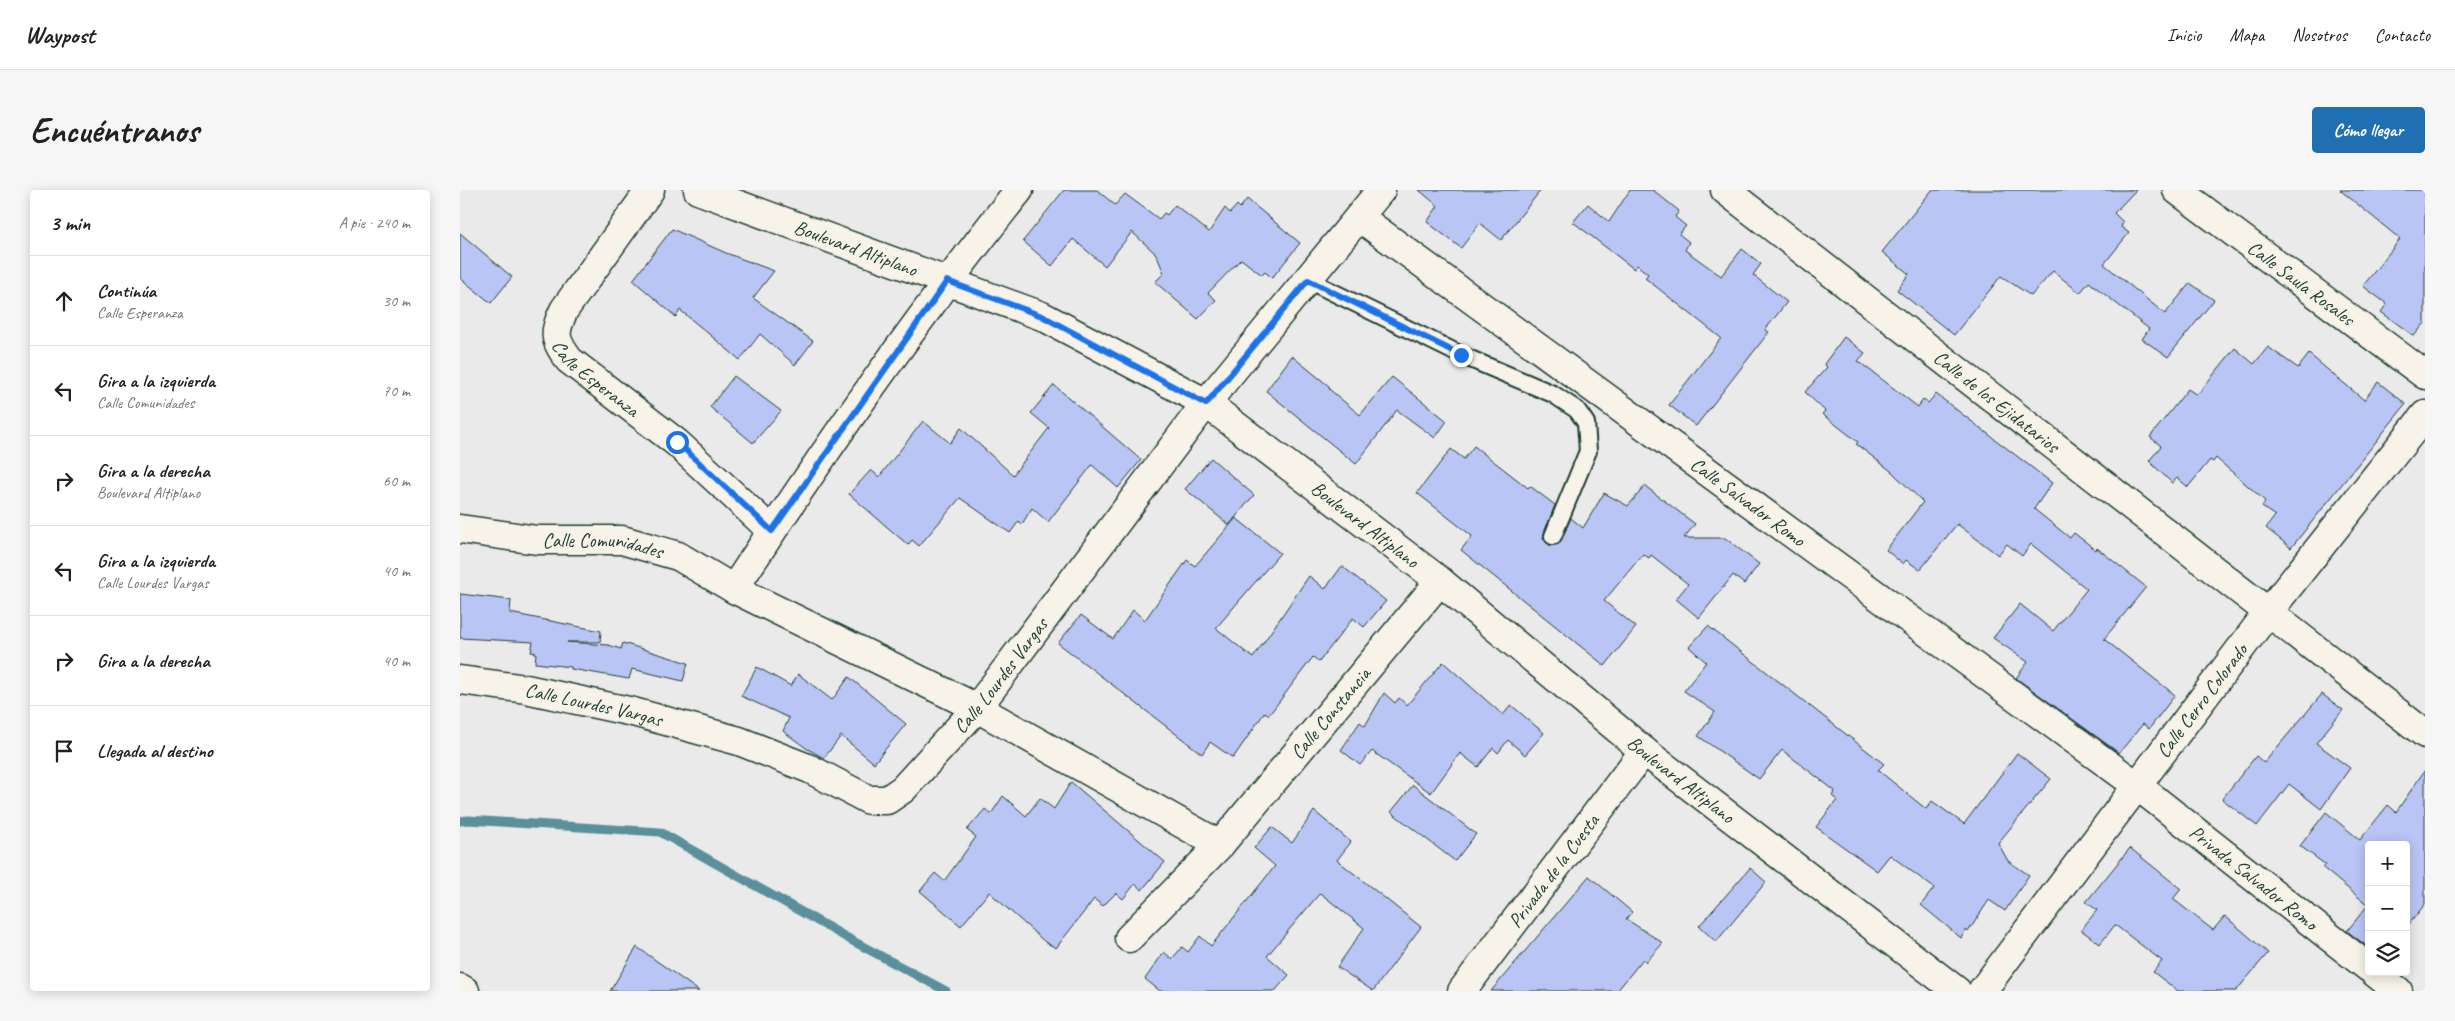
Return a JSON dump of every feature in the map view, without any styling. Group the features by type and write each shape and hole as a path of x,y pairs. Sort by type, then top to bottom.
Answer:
{"street":[{"name":"Calle Esperanza","path":"650,190 564,310 556,329 557,343 569,360 677,442 772,531"},
{"name":"Boulevard Altiplano","path":"698,190 1042,316 1206,404 1440,581 1644,751 1957,991"},
{"path":"734,589 772,531 947,281 1019,190"},
{"name":"Calle Lourdes Vargas","path":"460,680 526,690 633,712 739,741 810,769 869,800 888,800 903,789 978,708 1206,404 1381,190"},
{"name":"Calle de los Ejidatarios","path":"1725,190 2425,734"},
{"name":"Calle Saula Rosales","path":"2177,190 2425,375"},
{"name":"Calle Salvador Romo","path":"1359,217 2138,787"},
{"name":"Calle Cerro Colorado","path":"1982,991 2138,787 2269,611 2425,415"},
{"name":"Calle Comunidades","path":"460,529 536,540 622,540 678,556 734,589 978,708 1220,845"},
{"name":"Calle Constancia","path":"1128,938 1220,845 1440,581"},
{"name":"Privada de la Cuesta","path":"1462,991 1644,751"},
{"name":"Privada Salvador Romo","path":"2138,787 2365,965"},
{"path":"2379,976 2398,991"},
{"path":"460,988 465,991"}],"lane":[{"path":"1308,280 1461,355 1553,394 1577,410 1586,424 1588,450 1553,536"}],"building":[{"path":"1064,190 1097,190 1115,205 1125,194 1159,219 1164,213 1167,215 1175,205 1209,232 1225,208 1230,213 1237,205 1240,208 1247,199 1300,243 1272,278 1265,272 1262,275 1241,259 1208,293 1216,300 1198,319 1155,282 1164,273 1156,254 1132,232 1105,266 1073,239 1052,266 1023,241"},
{"path":"1419,190 1541,190 1501,240 1480,223 1461,248 1427,222 1438,206"},
{"path":"1630,190 1653,190 1679,211 1675,217 1686,226 1679,234 1689,242 1685,250 1721,276 1742,249 1761,264 1753,275 1787,302 1765,330 1769,332 1696,426 1669,405 1721,338 1645,278 1648,274 1637,265 1634,269 1573,222 1588,204 1609,222"},
{"path":"1932,190 2136,190 2114,213 2123,222 2121,227 2129,233 2104,264 2165,314 2190,283 2214,300 2168,357 2142,339 2149,329 2089,282 2080,293 2053,271 2031,296 2001,276 1954,335 1897,290 1909,274 1882,252"},
{"path":"2340,190 2425,190 2425,323 2414,336 2381,312 2387,304 2363,286 2400,239"},
{"path":"672,229 726,253 774,271 753,298 813,341 795,365 760,334 740,360 680,310 676,317 633,280"},
{"path":"460,233 512,277 491,303 460,278"},
{"path":"1844,337 1865,353 1858,361 1918,407 1923,400 1928,403 1936,394 2052,483 2034,509 2070,538 2074,533 2096,550 2097,548 2146,587 2104,639 2175,695 2149,729 2143,724 2119,753 2016,678 2028,662 1993,638 2020,604 2053,631 2087,589 2031,544 2022,556 2007,544 1998,555 1957,524 1920,570 1906,560 1903,564 1886,550 1923,502 1891,471 1856,444 1858,442 1822,414 1825,411 1805,392 1827,367 1824,364"},
{"path":"2268,347 2298,368 2309,354 2364,400 2378,382 2406,404 2291,548 2266,528 2275,516 2262,507 2265,501 2216,458 2213,462 2210,460 2188,487 2177,478 2172,483 2149,461 2161,446 2150,437 2188,389 2197,395 2235,348 2254,364"},
{"path":"1292,356 1360,415 1392,377 1447,421 1435,438 1397,410 1356,464 1266,391"},
{"path":"734,376 781,411 753,443 710,407"},
{"path":"1054,385 1141,460 1118,488 1092,465 1048,522 1032,508 1022,524 1019,521 1010,533 960,498 919,546 912,540 908,545 849,494 871,470 879,477 923,421 950,443 961,428 1013,475 1049,428 1031,413"},
{"path":"1474,446 1528,488 1530,486 1555,505 1543,538 1549,545 1559,544 1571,518 1583,528 1604,493 1628,506 1645,486 1695,524 1684,538 1725,538 1759,564 1744,584 1733,575 1699,618 1676,599 1688,584 1651,555 1649,558 1643,554 1604,601 1636,627 1605,666 1461,550 1472,536 1417,493 1451,449 1464,459"},
{"path":"1211,458 1254,495 1229,525 1185,489"},
{"path":"1236,518 1280,553 1216,628 1253,658 1309,576 1325,589 1342,566 1386,601 1364,627 1353,618 1319,662 1313,657 1269,715 1265,712 1233,758 1210,742 1202,754 1058,643 1081,615 1113,639 1133,610 1145,620 1187,560 1195,566"},
{"path":"460,594 511,600 510,613 601,631 600,642 567,642 608,645 621,649 623,643 688,663 683,681 632,669 629,679 571,669 571,667 535,663 536,653 531,652 533,642 460,638"},
{"path":"1708,626 1884,764 1878,770 1926,809 1932,801 1964,824 2017,753 2051,779 1998,843 2008,861 2029,875 2005,911 1989,900 1968,932 1966,930 1961,938 1921,905 1934,888 1890,855 1877,871 1816,827 1837,800 1832,796 1835,791 1782,750 1759,779 1698,736 1715,712 1684,691 1706,662 1689,647"},
{"path":"1443,662 1503,715 1511,705 1544,733 1525,755 1508,740 1498,753 1493,748 1478,767 1460,753 1431,793 1372,751 1360,765 1341,750 1360,722 1365,726 1384,693 1395,703 1399,698 1407,705"},
{"path":"757,667 791,686 798,674 832,700 849,677 906,724 874,763 841,736 824,758 806,748 783,731 789,718 741,696"},
{"path":"2322,694 2343,710 2316,743 2350,768 2321,809 2289,784 2257,826 2222,799 2256,756 2264,763"},
{"path":"2425,770 2425,904 2410,923 2410,841 2365,841 2365,903 2323,868 2326,865 2300,846 2326,812 2360,840 2388,805 2396,812"},
{"path":"1071,782 1165,862 1142,890 1135,884 1123,899 1116,893 1103,906 1094,899 1056,948 1045,942 989,892 961,926 920,891 935,873 944,881 976,837 967,830 985,809 991,814 1003,796 1026,816 1040,798 1054,809"},
{"path":"1413,785 1476,834 1455,861 1391,812"},
{"path":"1314,811 1351,842 1337,860 1421,927 1373,991 1337,967 1364,928 1320,893 1267,956 1289,975 1275,991 1160,991 1145,979 1164,952 1172,959 1182,947 1188,952 1200,936 1211,946 1275,866 1254,848 1272,827 1292,843"},
{"path":"2130,848 2181,889 2173,899 2213,930 2225,916 2268,953 2236,991 2178,991 2153,972 2162,961 2115,925 2100,944 2081,930 2097,910 2086,902"},
{"path":"1750,868 1766,882 1716,942 1699,926"},
{"path":"1589,876 1632,912 1626,919 1663,943 1646,962 1643,959 1617,991 1491,991"},
{"path":"2365,909 2365,945 2347,931"},
{"path":"637,947 699,991 610,991"}],"waterway":[{"path":"460,821 660,832 851,940 946,991"}],"route":[{"path":"677,442 772,531 947,281 1042,316 1206,404 1308,280 1461,355"}]}
